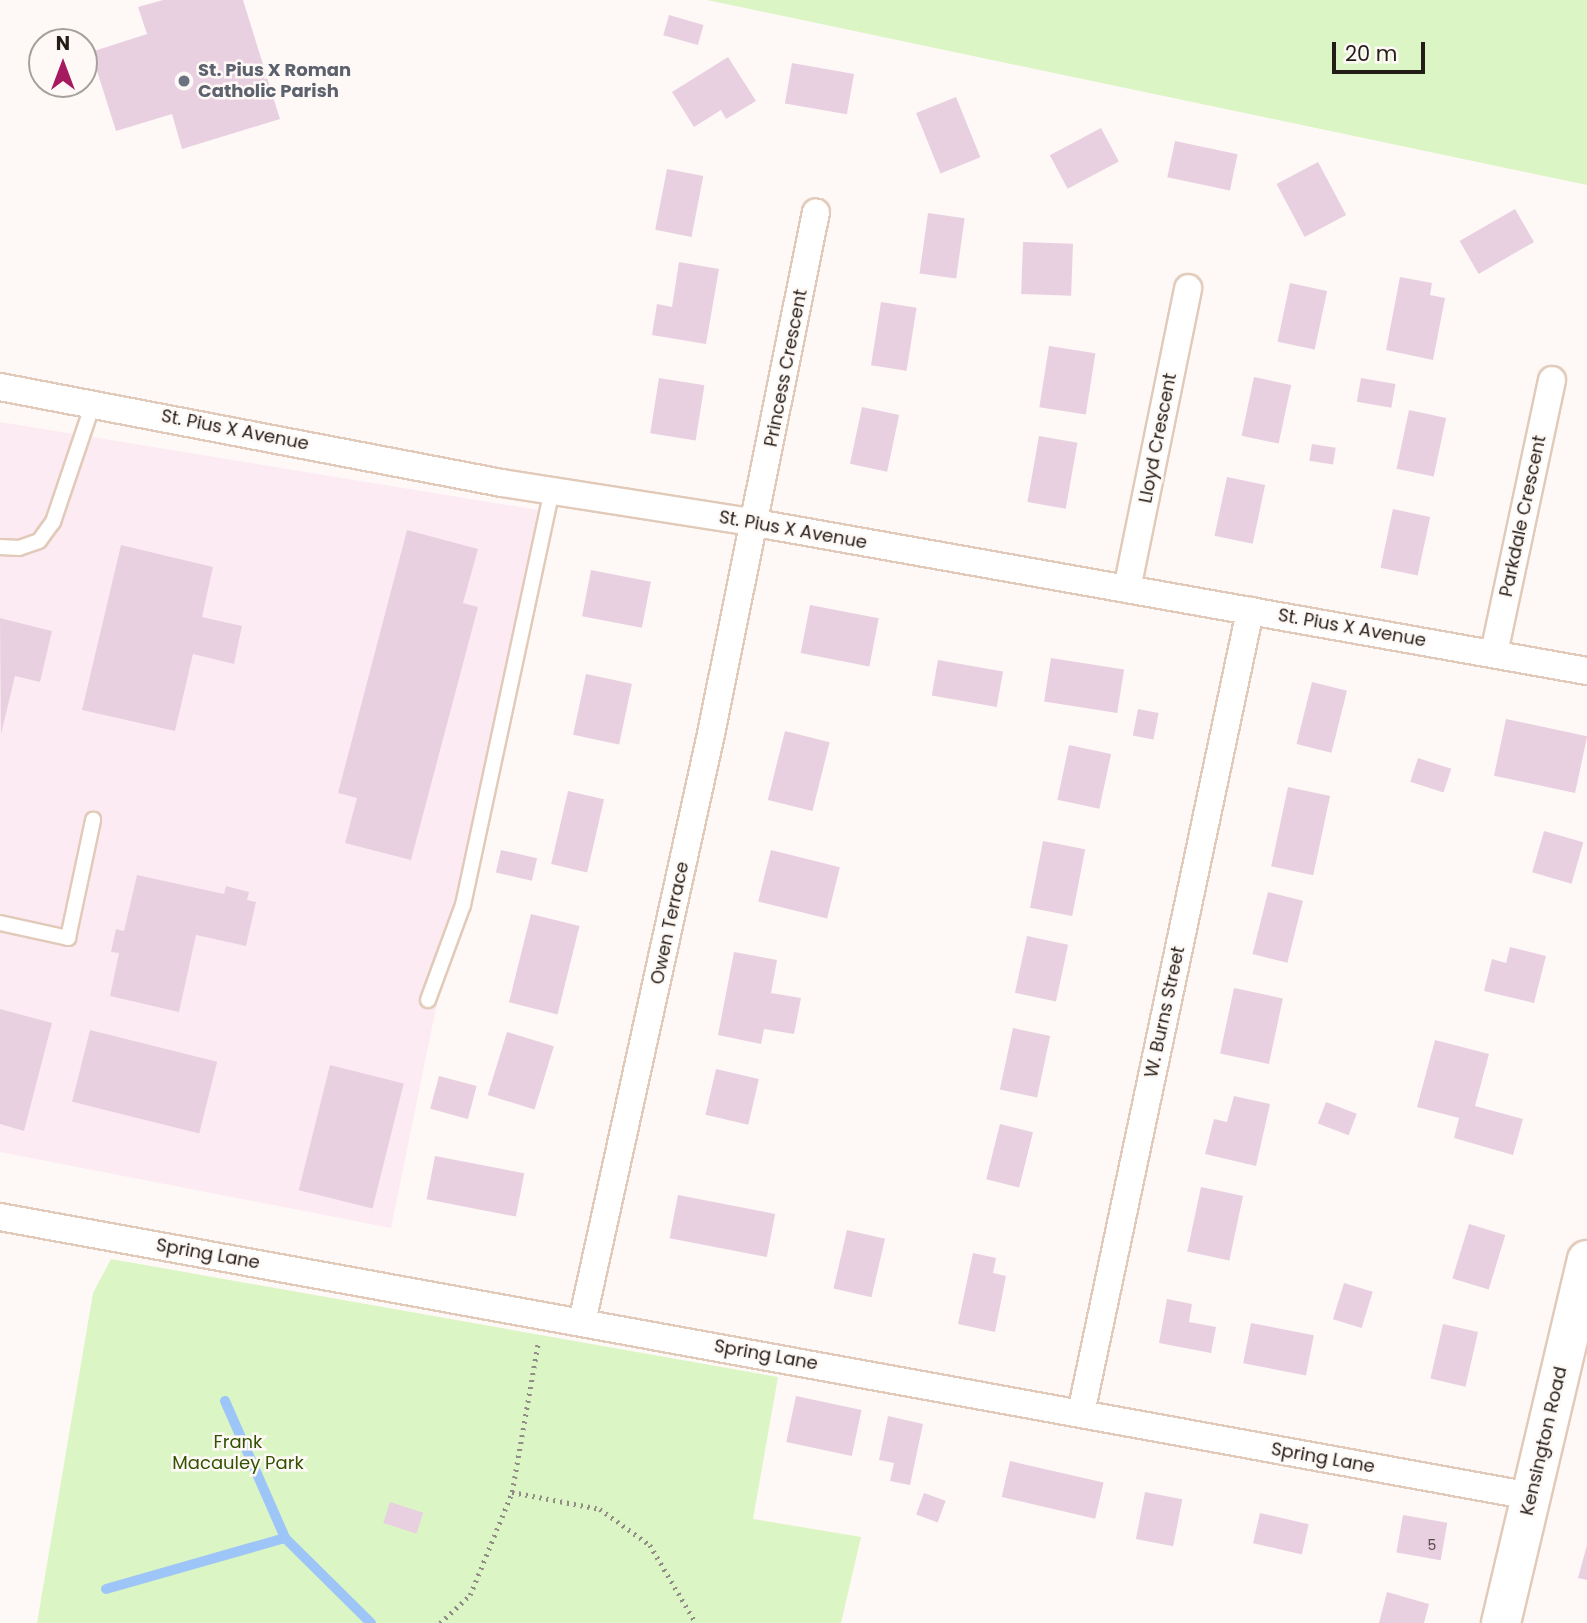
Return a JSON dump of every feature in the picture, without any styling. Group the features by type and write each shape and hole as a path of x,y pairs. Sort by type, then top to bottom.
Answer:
{"street":[{"name":"Princess Crescent","path":"756,523 816,212"},
{"name":"Lloyd Crescent","path":"1128,589 1188,288"},
{"name":"Parkdale Crescent","path":"1494,653 1552,380"},
{"name":"St. Pius X Avenue","path":"0,387 552,491 756,523 1587,671"},
{"name":"Owen Terrace","path":"582,1322 756,523"},
{"name":"W. Burns Street","path":"1081,1413 1250,611"},
{"name":"Spring Lane","path":"0,1217 1531,1496"},
{"name":"Kensington Road","path":"1502,1623 1587,1260"}],"lane":[{"path":"0,547 19,548 39,541 52,522 93,404"},
{"path":"428,1000 463,905 552,491"},
{"path":"0,923 68,938 93,820"}],"path":[{"path":"440,1623 470,1595 512,1492 543,1314"},
{"path":"512,1492 600,1509 650,1545 696,1623"}],"shaded area":[{"path":"0,422 538,510 391,1228 0,1152"}],"green space":[{"path":"707,0 1587,0 1587,185"},
{"name":"Frank Macauley Park","path":"111,1259 778,1377 753,1519 861,1537 841,1623 37,1623 93,1293"}],"building":[{"name":"St. Pius X Roman Catholic Parish","path":"163,0 243,0 280,119 182,149 172,114 116,131 98,74 98,50 147,34 138,7"},
{"path":"669,15 704,25 698,45 663,35"},
{"path":"728,57 756,101 726,119 721,110 694,127 672,92"},
{"path":"792,63 854,74 847,114 785,103"},
{"path":"956,97 980,157 940,173 916,113"},
{"path":"1101,128 1119,162 1068,189 1050,155"},
{"path":"1175,141 1238,154 1230,190 1167,177"},
{"path":"1318,162 1346,215 1305,237 1277,184"},
{"path":"667,169 703,176 691,237 655,230"},
{"path":"1515,209 1534,242 1479,274 1460,241"},
{"path":"928,213 965,218 956,279 920,273"},
{"path":"1023,242 1073,244 1071,296 1021,294"},
{"path":"679,262 719,269 706,344 652,335 657,304 672,307"},
{"path":"1400,277 1432,283 1430,295 1445,298 1433,360 1386,350"},
{"path":"1290,283 1327,291 1315,350 1278,342"},
{"path":"881,302 917,308 907,371 871,365"},
{"path":"1049,346 1095,353 1086,415 1039,407"},
{"path":"1254,377 1291,385 1279,444 1242,436"},
{"path":"659,378 704,385 696,441 650,433"},
{"path":"1361,378 1395,384 1391,408 1357,402"},
{"path":"862,407 899,415 887,472 850,464"},
{"path":"1409,410 1446,418 1434,477 1397,469"},
{"path":"1039,436 1077,443 1066,509 1027,502"},
{"path":"1312,444 1336,448 1333,465 1309,461"},
{"path":"1227,477 1265,485 1253,544 1215,536"},
{"path":"1393,509 1430,517 1418,576 1381,568"},
{"path":"407,530 478,549 463,603 478,607 411,860 345,843 357,798 338,793"},
{"path":"121,545 213,567 202,617 242,626 234,664 193,654 175,731 82,710"},
{"path":"591,570 651,582 642,628 582,616"},
{"path":"810,605 879,618 869,666 801,653"},
{"path":"0,618 52,631 40,682 15,676 1,734"},
{"path":"1051,658 1124,670 1117,713 1044,701"},
{"path":"938,660 1003,671 997,707 932,695"},
{"path":"586,674 632,684 619,744 573,735"},
{"path":"1312,682 1347,691 1331,753 1297,744"},
{"path":"1138,709 1159,713 1153,740 1133,736"},
{"path":"1506,719 1587,736 1575,793 1494,776"},
{"path":"785,731 830,742 812,811 768,800"},
{"path":"1069,745 1111,754 1099,809 1057,800"},
{"path":"1418,758 1451,769 1444,793 1410,782"},
{"path":"1288,787 1330,796 1313,875 1271,866"},
{"path":"568,791 604,799 587,872 551,864"},
{"path":"1544,831 1583,842 1572,884 1532,872"},
{"path":"1043,841 1085,849 1072,916 1030,908"},
{"path":"501,850 537,858 532,881 496,872"},
{"path":"771,850 840,867 827,919 758,901"},
{"path":"137,875 224,894 226,886 249,892 247,900 256,902 246,946 196,935 179,1012 110,996 119,953 111,952 116,929 124,931"},
{"path":"1268,892 1303,901 1287,963 1253,954"},
{"path":"531,914 580,926 557,1014 509,1002"},
{"path":"1027,936 1068,945 1056,1001 1015,993"},
{"path":"1510,947 1546,956 1534,1003 1484,991 1492,959 1506,963"},
{"path":"734,952 777,960 771,993 801,998 794,1034 764,1029 761,1044 718,1035"},
{"path":"1234,988 1283,998 1269,1064 1220,1054"},
{"path":"0,1009 52,1023 24,1131 0,1124"},
{"path":"1013,1028 1050,1036 1037,1098 1000,1090"},
{"path":"90,1030 217,1062 199,1133 72,1102"},
{"path":"507,1032 554,1046 535,1109 488,1095"},
{"path":"1435,1040 1489,1054 1475,1106 1523,1119 1513,1155 1454,1138 1459,1118 1417,1107"},
{"path":"330,1065 404,1083 373,1209 299,1190"},
{"path":"716,1069 759,1079 748,1125 705,1115"},
{"path":"439,1076 477,1086 468,1119 430,1109"},
{"path":"1234,1096 1270,1104 1256,1166 1205,1154 1214,1119 1227,1122"},
{"path":"1326,1102 1357,1114 1349,1135 1318,1123"},
{"path":"1000,1124 1033,1132 1019,1188 986,1179"},
{"path":"435,1156 524,1173 516,1217 427,1199"},
{"path":"1201,1187 1243,1196 1229,1260 1187,1252"},
{"path":"678,1195 775,1214 767,1257 670,1238"},
{"path":"1469,1224 1505,1235 1489,1290 1452,1279"},
{"path":"847,1230 885,1239 872,1297 834,1288"},
{"path":"973,1253 996,1258 993,1273 1006,1276 995,1332 958,1324"},
{"path":"1344,1283 1373,1292 1362,1328 1333,1319"},
{"path":"1167,1299 1192,1304 1189,1322 1216,1327 1211,1353 1159,1343"},
{"path":"1251,1323 1314,1335 1306,1375 1243,1363"},
{"path":"1443,1324 1478,1332 1465,1387 1430,1379"},
{"path":"796,1396 862,1410 852,1456 786,1442"},
{"path":"888,1416 923,1424 910,1485 890,1481 894,1463 879,1460"},
{"path":"1010,1461 1104,1483 1095,1519 1002,1497"},
{"path":"1145,1492 1182,1499 1173,1546 1136,1539"},
{"path":"924,1493 946,1501 938,1522 916,1515"},
{"path":"390,1502 423,1513 416,1534 383,1523"},
{"path":"1260,1513 1309,1524 1302,1554 1253,1543"},
{"path":"1403,1515 1447,1523 1441,1560 1396,1552"},
{"path":"1587,1545 1587,1580 1578,1578"},
{"path":"1387,1592 1429,1604 1424,1623 1379,1623"}],"waterway":[{"path":"225,1401 285,1538"},
{"path":"106,1589 285,1538 371,1623"}],"place":[{"name":"St. Pius X Roman Catholic Parish","path":"184,81"}]}
